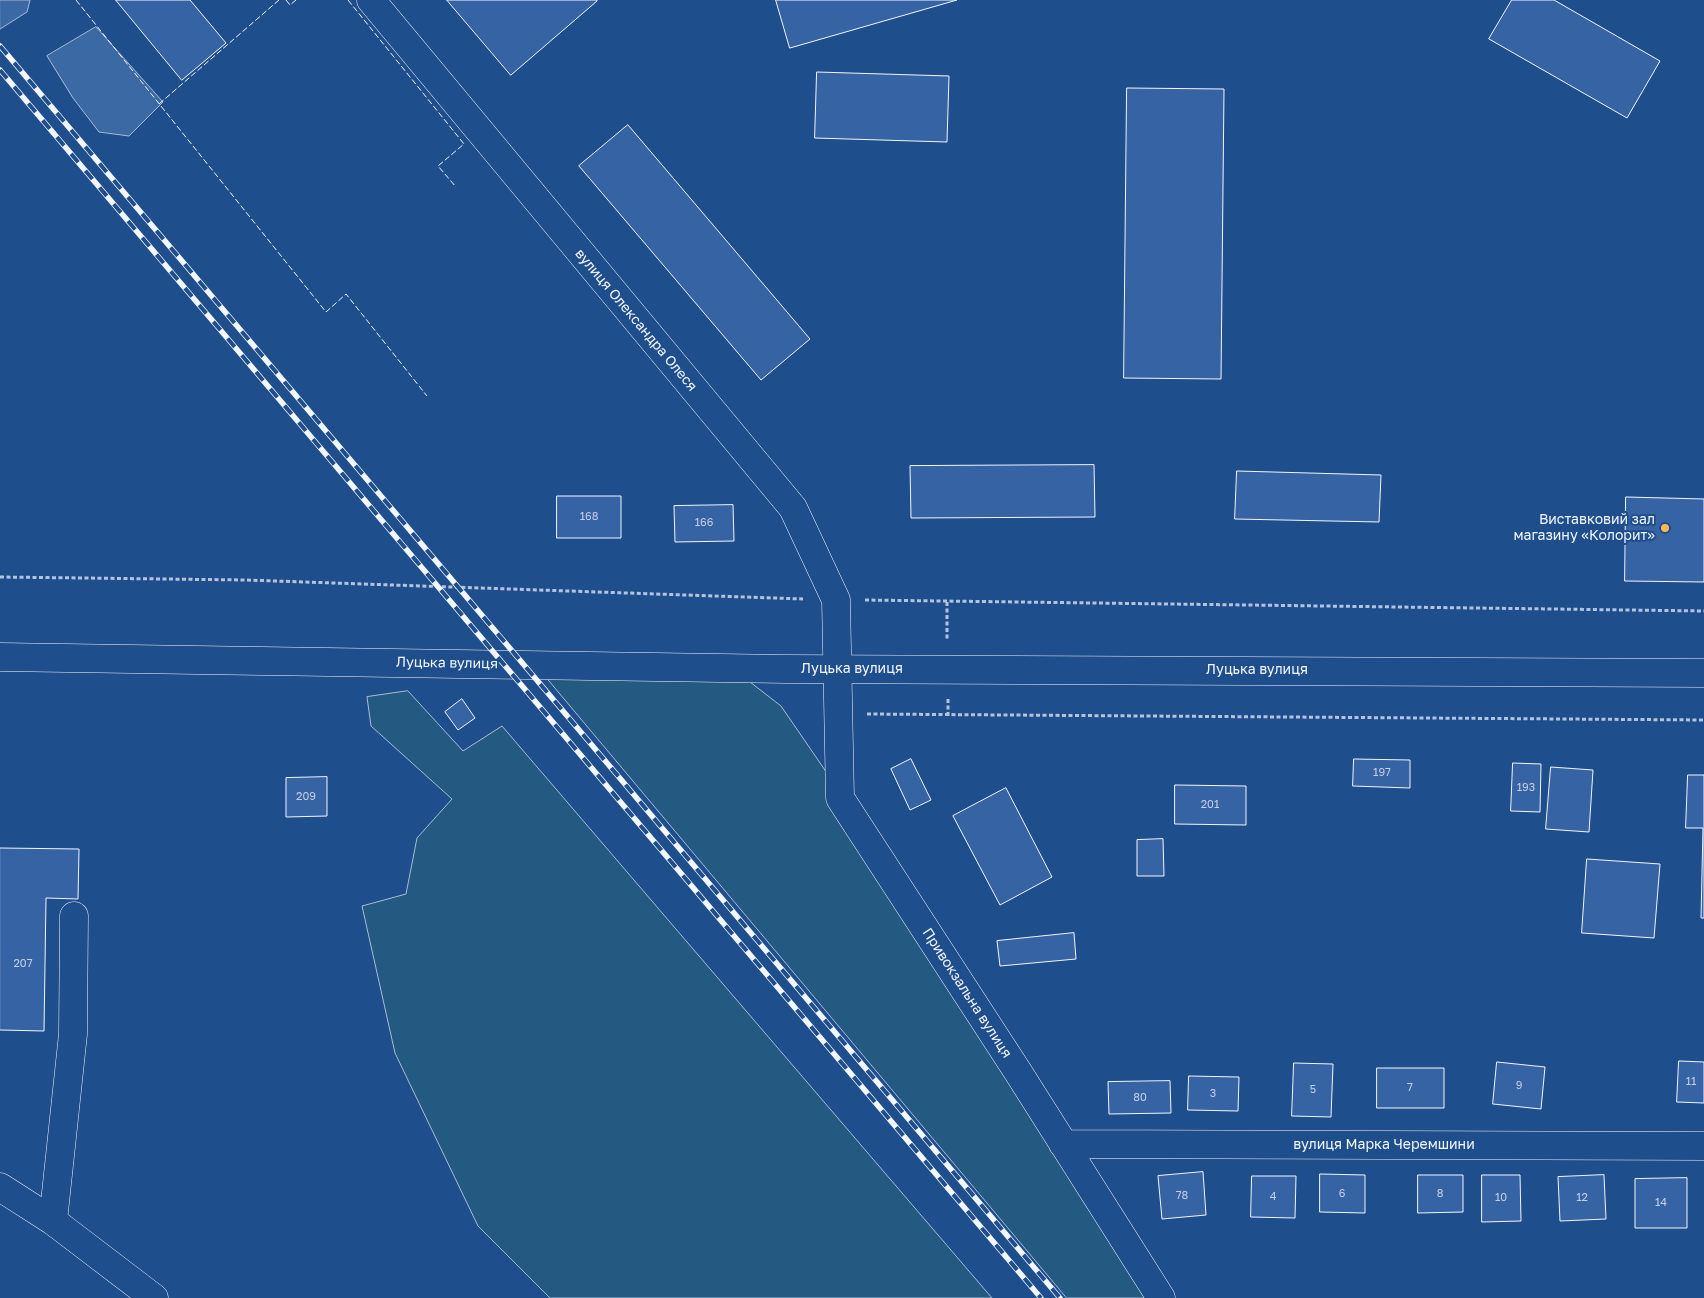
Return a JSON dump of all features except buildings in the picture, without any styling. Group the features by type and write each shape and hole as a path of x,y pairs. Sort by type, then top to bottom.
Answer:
{"street":[{"name":"вулиця Олександра Олеся","path":"371,0 793,508 836,600 838,668"},
{"name":"Луцька вулиця","path":"0,657 838,668 1704,673"},
{"name":"Привокзальна вулиця","path":"838,668 840,798 1161,1298"},
{"path":"53,1221 73,1034 74,916"},
{"name":"вулиця Марка Черемшини","path":"1063,1144 1704,1146"},
{"path":"0,1186 53,1221 154,1298"}],"path":[{"path":"839,714 1704,720"}],"shaded area":[{"path":"0,0 30,0 27,12 0,29"},
{"path":"96,27 163,102 129,136 99,132 73,98 47,56"},
{"path":"541,671 750,682 781,706 853,811 1167,1298 1067,1298"},
{"path":"408,691 463,751 502,726 992,1298 550,1298 478,1226 395,1053 362,906 406,894 417,838 452,799 371,726 367,697"}],"railway":[{"path":"0,46 1060,1298"},
{"path":"0,70 1041,1298"}],"fence":[{"path":"76,0 326,312 346,294 427,396"},
{"path":"159,104 279,0"},
{"path":"286,0 290,5 296,0"},
{"path":"348,0 464,144 438,166 456,187"}],"place":[{"name":"Виставковий зал магазину «Колорит»","path":"1665,528"}]}
